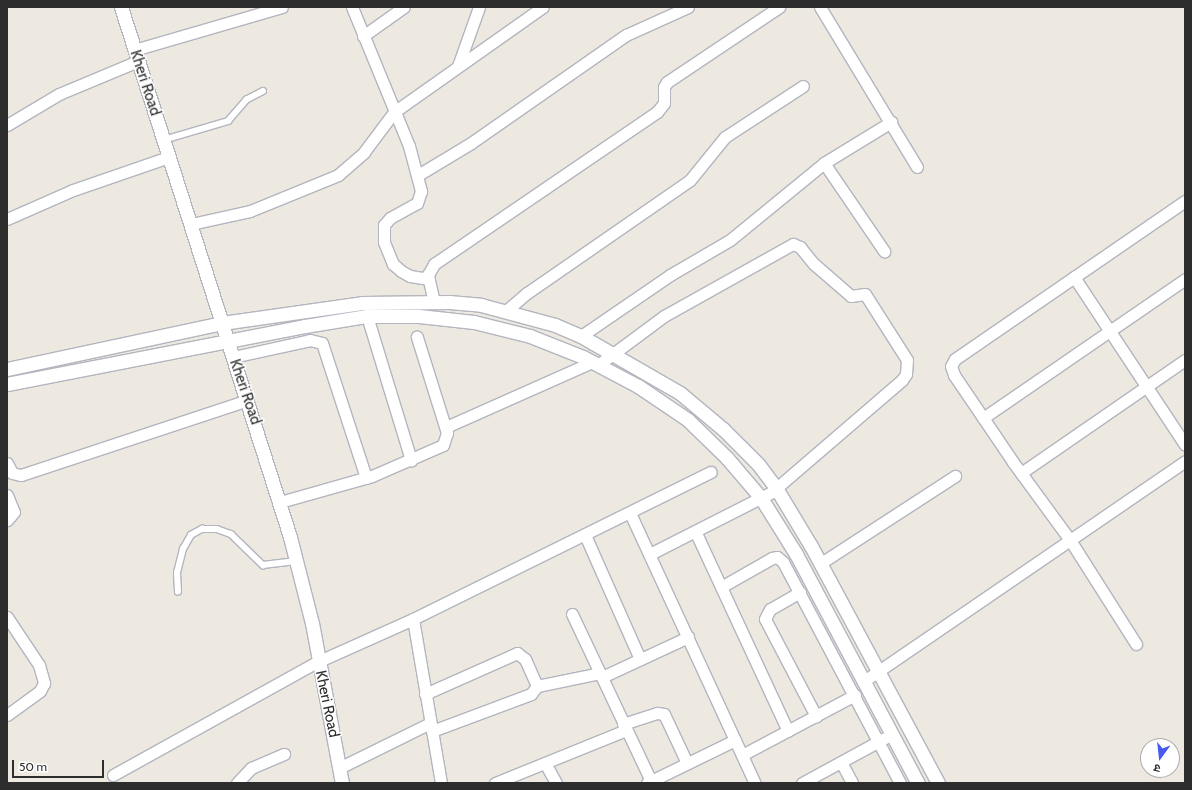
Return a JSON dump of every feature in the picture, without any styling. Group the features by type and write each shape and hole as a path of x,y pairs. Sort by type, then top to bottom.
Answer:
{"street":[{"name":"Kheri Road","path":"121,7 280,502 312,623 317,662 342,783"},
{"path":"7,125 59,94 136,56 282,7"},
{"path":"352,7 418,175 420,198 417,203 390,218 384,225 382,234 393,264 410,276 429,279"},
{"path":"363,36 404,7"},
{"path":"458,66 479,7"},
{"path":"191,224 250,211 338,175 364,152 394,112 543,7"},
{"path":"418,175 471,143 621,39 688,7"},
{"path":"434,302 429,279 429,271 434,264 657,112 664,103 664,86 667,82 779,7"},
{"path":"820,7 917,167"},
{"path":"506,311 527,293 690,180 725,137 803,86"},
{"path":"581,336 670,275 730,240 824,163 891,122"},
{"path":"7,219 73,190 170,157"},
{"path":"824,163 884,251"},
{"path":"1136,644 1070,540 983,418 954,375 950,366 952,362 1185,201"},
{"path":"446,427 603,359 680,306 793,244 800,247 814,264 851,296 865,294 904,355 908,367 906,374 769,493 696,532 650,554"},
{"path":"1074,277 1185,445"},
{"path":"983,418 1185,279"},
{"path":"7,384 225,333 362,303 434,302 481,305 555,325 581,336 603,359 638,386 688,420 722,453 769,493 789,542 938,783"},
{"path":"367,316 411,460"},
{"path":"7,369 225,333 305,326 367,316 419,316 474,322 530,336 603,359 680,392 700,408 740,445 769,493 821,563 872,676 893,734 918,783"},
{"path":"280,502 366,478 443,445 447,440 446,427 417,337"},
{"path":"233,357 305,341 322,343 366,478"},
{"path":"1021,473 1185,360"},
{"path":"9,471 21,475 248,400"},
{"path":"872,676 1185,461"},
{"path":"113,775 317,662 414,619 711,472"},
{"path":"821,563 955,476"},
{"path":"7,495 14,512 7,520"},
{"path":"630,513 755,783"},
{"path":"696,532 788,731"},
{"path":"584,535 640,659"},
{"path":"721,587 777,557 783,562 855,695 900,783"},
{"path":"800,592 770,609 765,619 816,716"},
{"path":"572,614 649,782 735,740"},
{"path":"7,617 39,665 44,684 40,691 7,715"},
{"path":"414,619 425,694 441,783"},
{"path":"339,768 431,727 531,694 537,686 601,675 688,637"},
{"path":"425,694 517,653 525,659 537,686"},
{"path":"742,755 855,695"},
{"path":"495,783 545,763 657,713 664,714 687,763"},
{"path":"802,783 893,734"},
{"path":"237,783 251,768 284,754"},
{"path":"841,762 852,783"},
{"path":"545,763 556,783"}],"lane":[{"path":"164,140 228,121 246,100 263,91"},
{"path":"178,592 177,573 183,549 191,535 202,529 217,529 231,534 263,565 296,561"}]}
